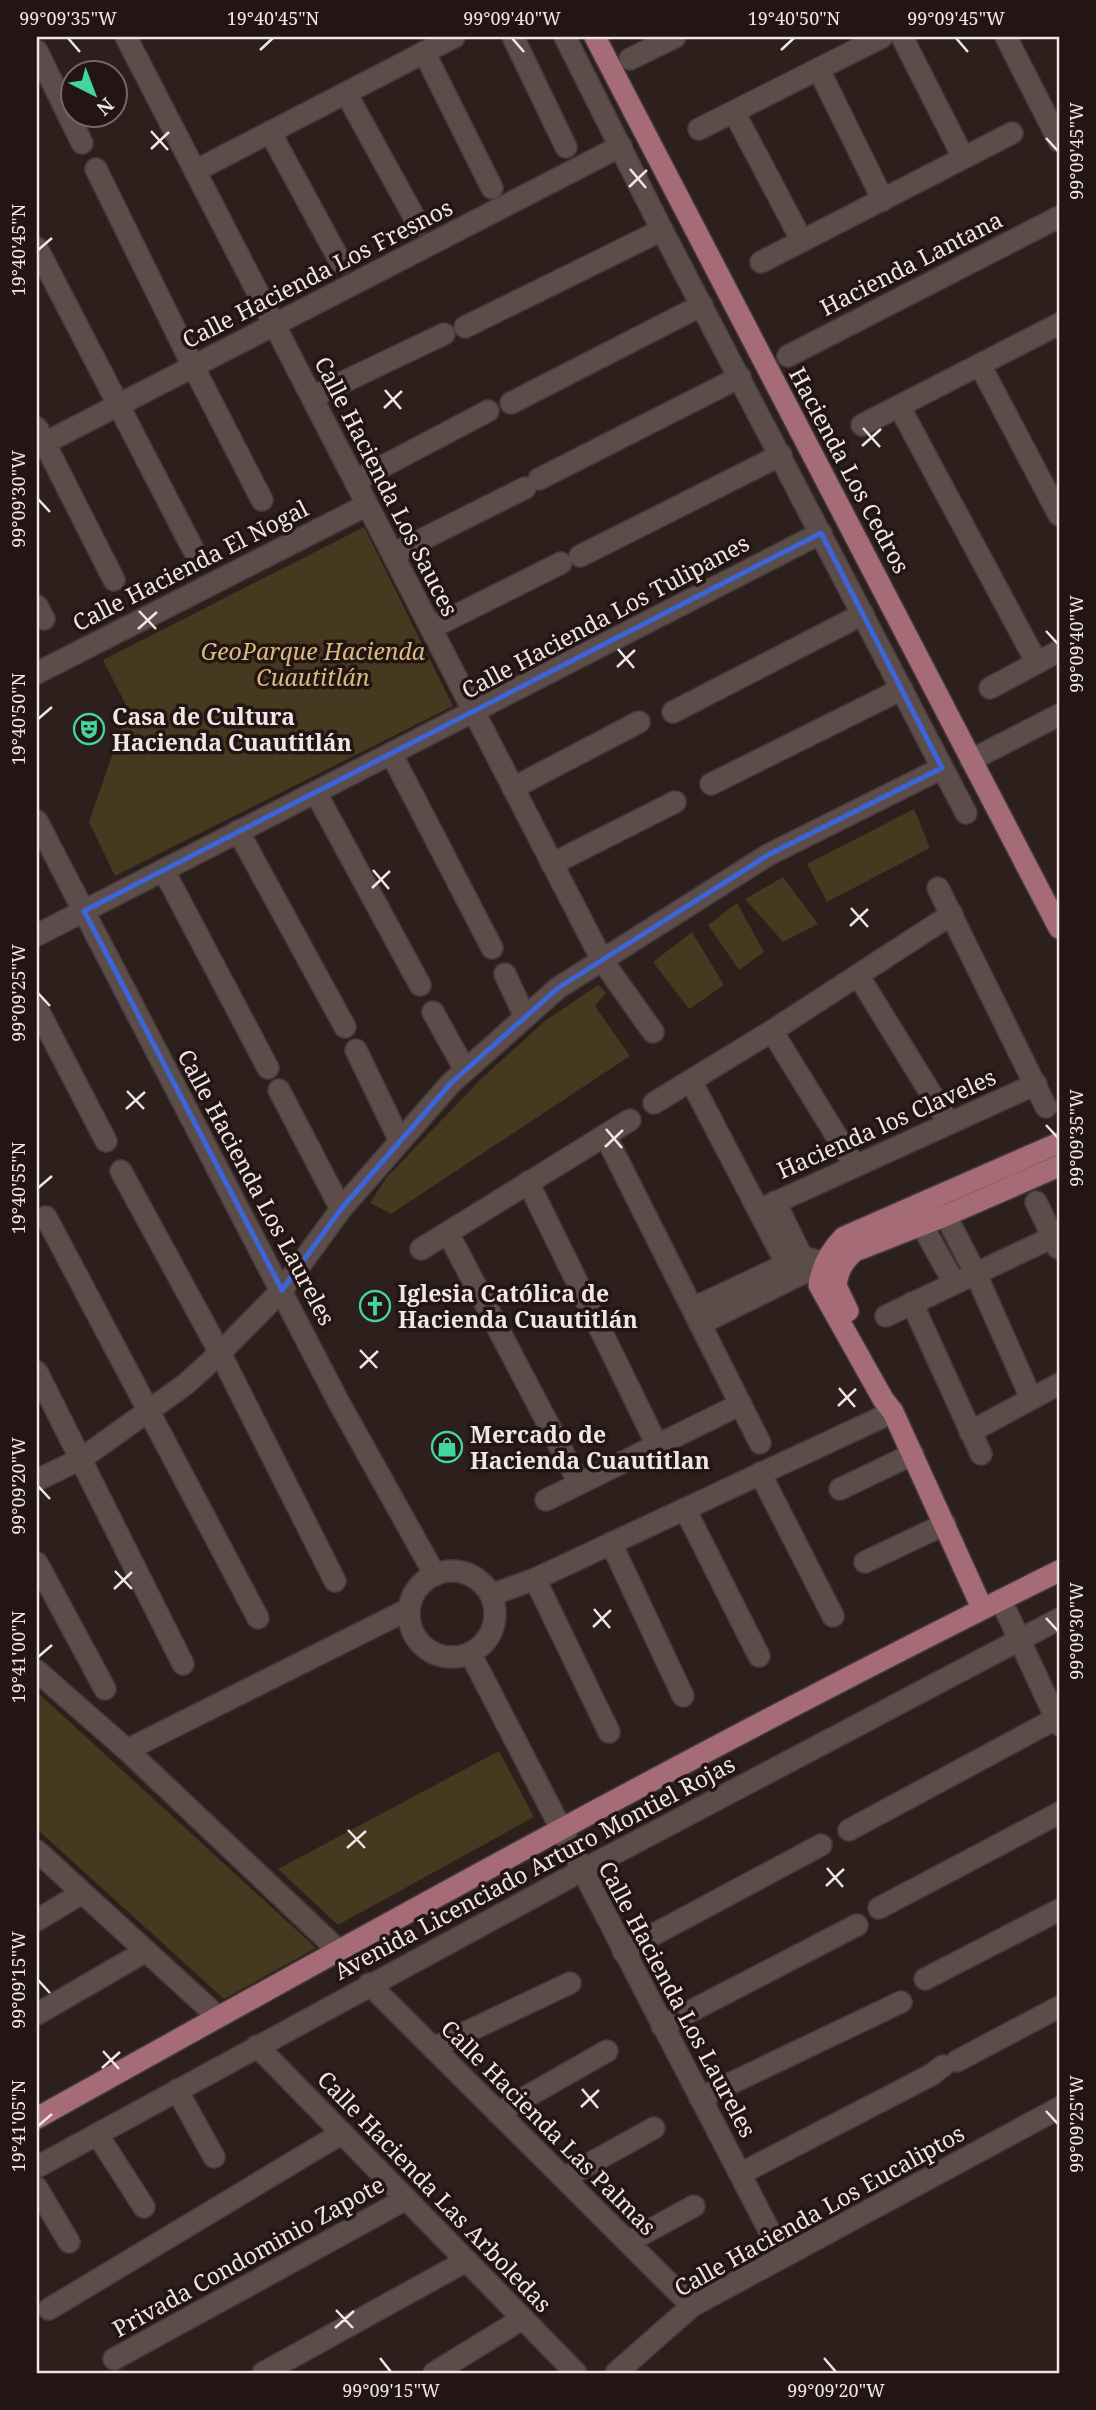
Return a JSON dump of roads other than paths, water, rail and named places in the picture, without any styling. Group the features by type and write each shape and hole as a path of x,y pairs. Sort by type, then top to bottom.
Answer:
{"main road":[{"name":"Hacienda Los Cedros","path":"595,37 1059,928"},
{"path":"992,1604 945,1524 893,1412 890,1395 836,1286 833,1265 917,1216 935,1197 1059,1143"},
{"path":"917,1216 947,1215 1059,1166"},
{"name":"Avenida Licenciado Arturo Montiel Rojas","path":"37,2118 560,1829 1059,1571"}],"street":[{"name":"Calle Hacienda Los Sauces","path":"126,37 601,960 653,1032"},
{"path":"195,170 454,37"},
{"path":"513,37 566,147"},
{"path":"565,37 662,230 966,813"},
{"path":"630,59 676,37"},
{"path":"902,37 963,157"},
{"path":"1006,37 1059,141"},
{"path":"699,129 818,70 843,45 872,39"},
{"path":"37,51 82,143"},
{"path":"424,52 492,188"},
{"path":"818,70 883,200"},
{"path":"346,93 418,224"},
{"path":"734,112 802,241"},
{"path":"270,132 341,263"},
{"path":"761,262 1012,133"},
{"name":"Calle Hacienda Los Fresnos","path":"39,439 117,405 621,146"},
{"path":"96,169 192,366 262,500"},
{"name":"Hacienda Lantana","path":"788,356 1059,217"},
{"path":"465,327 662,230"},
{"path":"37,248 193,549"},
{"path":"511,403 702,305"},
{"path":"862,425 1059,324"},
{"path":"312,397 444,334"},
{"path":"980,365 1059,515"},
{"path":"393,554 740,377"},
{"path":"899,407 1037,663"},
{"path":"355,481 488,411"},
{"path":"39,439 114,580"},
{"path":"431,628 781,455"},
{"name":"Calle Hacienda El Nogal","path":"37,673 367,505"},
{"name":"Calle Hacienda Los Tulipanes","path":"37,935 475,713 821,533"},
{"path":"673,712 863,614"},
{"path":"990,688 1059,651"},
{"path":"711,784 902,689"},
{"path":"971,760 1059,715"},
{"path":"513,788 639,722"},
{"path":"392,755 492,948"},
{"path":"37,1480 81,1459 186,1384 220,1353 282,1290 341,1209 451,1083 558,988 768,855 942,768"},
{"path":"316,793 420,985"},
{"path":"552,864 675,802"},
{"name":"Calle Hacienda Los Laureles","path":"37,821 337,1399 435,1575"},
{"path":"238,831 345,1027"},
{"path":"164,871 268,1069"},
{"path":"939,888 1046,1107"},
{"path":"654,1103 772,1031 952,914"},
{"path":"505,974 526,1017"},
{"path":"858,975 949,1123"},
{"path":"37,1008 106,1141"},
{"path":"433,1012 465,1070"},
{"path":"772,1031 855,1166"},
{"path":"356,1049 400,1141"},
{"path":"691,1081 767,1206 794,1260"},
{"name":"Hacienda los Claveles","path":"767,1206 1035,1084"},
{"path":"279,1090 341,1209"},
{"path":"421,1249 630,1120"},
{"path":"604,1135 760,1443"},
{"path":"121,1171 220,1353 335,1581"},
{"path":"528,1182 658,1447"},
{"path":"935,1197 947,1215 975,1272 1031,1398"},
{"path":"886,1316 975,1272 1056,1243 1036,1202"},
{"path":"917,1216 954,1283"},
{"path":"46,1217 258,1618"},
{"path":"448,1233 579,1483"},
{"path":"766,1282 794,1260 833,1265"},
{"path":"696,1316 766,1282 833,1265"},
{"path":"912,1303 981,1454"},
{"path":"37,1372 183,1664"},
{"path":"970,1432 1059,1384"},
{"path":"546,1500 741,1404"},
{"path":"491,1595 535,1579 893,1412"},
{"path":"840,1489 913,1454"},
{"path":"760,1473 833,1616"},
{"path":"685,1508 759,1656"},
{"path":"866,1562 945,1524"},
{"path":"611,1543 683,1696"},
{"path":"37,1563 104,1689"},
{"path":"448,1571 461,1572 474,1577 491,1595 495,1612 493,1629 484,1643 470,1653 458,1657 432,1652 422,1645 414,1634 409,1609 418,1588 435,1575 448,1571"},
{"path":"535,1579 609,1732"},
{"path":"849,1830 1058,1720 1019,1640 992,1604"},
{"path":"127,1750 409,1609"},
{"name":"Avenida Licenciado Arturo Montiel Rojas","path":"37,2167 369,1984 1059,1619"},
{"name":"Calle Hacienda Los Laureles","path":"470,1653 783,2257"},
{"path":"37,1671 127,1750 338,1950"},
{"path":"879,1908 1059,1813"},
{"path":"623,1951 821,1845"},
{"path":"37,1851 218,2017"},
{"path":"37,1920 82,1893"},
{"path":"925,1979 1059,1910"},
{"path":"662,2026 857,1925"},
{"path":"37,2014 146,1951"},
{"path":"433,2048 570,1983"},
{"name":"Calle Hacienda Las Palmas","path":"369,1984 692,2306"},
{"path":"699,2098 901,2002"},
{"path":"740,2174 1059,2007"},
{"name":"Calle Hacienda Las Arboledas","path":"257,2046 576,2373"},
{"path":"499,2113 607,2051"},
{"path":"177,2090 214,2157"},
{"name":"Calle Hacienda Los Eucaliptos","path":"616,2373 692,2306 1059,2108"},
{"path":"564,2178 654,2128"},
{"path":"49,2309 342,2133"},
{"path":"97,2134 144,2207"},
{"path":"37,2188 69,2242"},
{"name":"Privada Condominio Zapote","path":"114,2359 406,2199"},
{"path":"628,2242 694,2206"},
{"path":"263,2373 466,2261"},
{"path":"434,2373 523,2319"}],"place":[{"name":"Casa de Cultura Hacienda Cuautitlán","path":"89,729"},
{"name":"Iglesia Católica de Hacienda Cuautitlán","path":"375,1306"},
{"name":"Mercado de Hacienda Cuautitlan","path":"447,1447"}],"park label":[{"name":"GeoParque Hacienda Cuautitlán","path":"313,664"}]}
